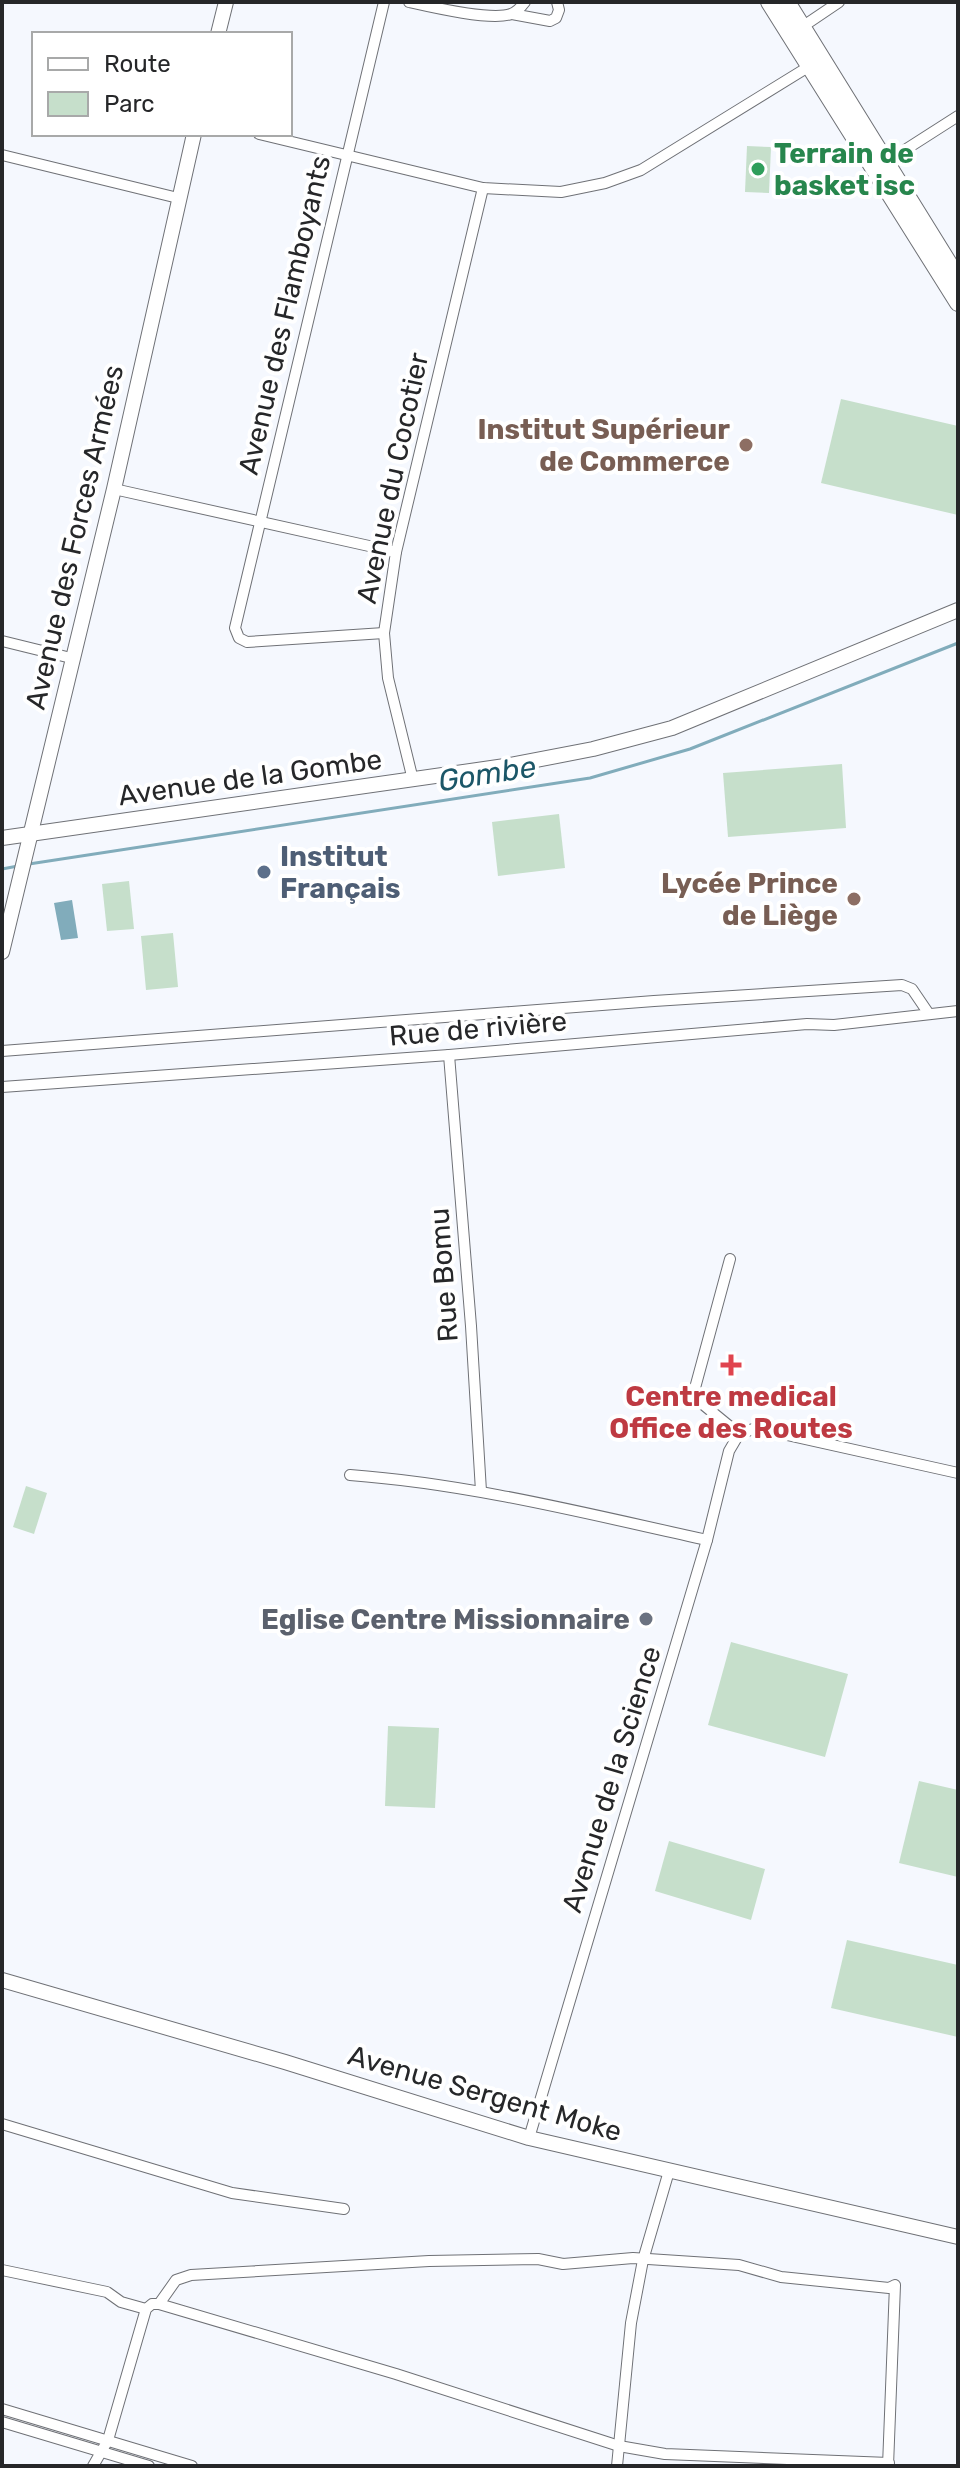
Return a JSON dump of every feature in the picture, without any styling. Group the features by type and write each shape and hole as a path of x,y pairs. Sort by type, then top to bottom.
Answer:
{"main road":[{"path":"769,2 815,63 958,303"},
{"path":"787,2 802,27 815,63"},
{"path":"879,166 958,278"}],"street":[{"path":"218,32 226,2"},
{"name":"Avenue des Flamboyants","path":"384,2 235,628 239,638 247,642 384,633"},
{"path":"409,2 449,11 499,16 512,14 550,21 556,18 559,10 557,2"},
{"path":"512,14 525,2"},
{"path":"802,27 839,2"},
{"path":"267,136 483,188 561,192 605,183 641,170 815,63"},
{"path":"879,166 958,116"},
{"name":"Avenue des Forces Armées","path":"2,952 114,489 194,136"},
{"path":"2,155 178,198"},
{"name":"Avenue du Cocotier","path":"413,780 388,678 384,633 396,552 483,188"},
{"path":"114,489 396,552"},
{"name":"Avenue de la Gombe","path":"2,838 413,780 579,752 672,728 958,610"},
{"path":"2,641 71,658"},
{"path":"2,1051 902,985 912,989 929,1014"},
{"name":"Rue de rivière","path":"2,1087 449,1055 807,1024 834,1025 958,1011"},
{"name":"Rue Bomu","path":"449,1055 481,1491"},
{"path":"730,1259 695,1388 700,1402 739,1434 756,1428 958,1473"},
{"name":"Avenue de la Science","path":"529,2138 707,1540 729,1451 739,1434"},
{"path":"350,1475 412,1480 481,1491 707,1540"},
{"name":"Avenue Sergent Moke","path":"2,1980 285,2062 529,2138 958,2237"},
{"path":"2,2124 239,2195 344,2209"},
{"path":"617,2466 631,2323 643,2260 669,2171"},
{"path":"93,2466 108,2440 146,2309 152,2304 396,2374 619,2446 665,2454 888,2464 895,2285 889,2288 781,2277 739,2265 626,2258 563,2264 538,2259 429,2261 191,2275 176,2280 159,2304"},
{"path":"2,2270 107,2292 121,2302 146,2309"},
{"path":"2,2409 192,2466"},
{"path":"2,2422 149,2466"}],"green space":[{"name":"Terrain de basket isc","path":"747,146 771,147 769,193 745,192"},
{"path":"841,399 958,426 958,515 821,483"},
{"path":"842,764 846,828 728,837 723,773"},
{"path":"559,814 565,868 498,876 492,822"},
{"path":"129,881 134,929 107,931 102,884"},
{"path":"173,933 178,987 146,990 141,936"},
{"path":"26,1486 47,1493 34,1534 13,1527"},
{"path":"731,1642 848,1674 825,1757 708,1725"},
{"path":"388,1726 439,1728 435,1808 385,1806"},
{"path":"919,1781 958,1790 958,1877 899,1863"},
{"path":"669,1841 765,1869 751,1920 655,1891"},
{"path":"847,1940 958,1965 958,2037 831,2008"}],"water":[{"path":"72,900 78,938 61,940 54,903"}],"waterway":[{"name":"Gombe","path":"29,864 590,778 690,749 958,643"},
{"name":"Gombe","path":"2,869 18,866"}],"place":[{"name":"Terrain de basket isc","path":"758,169"},
{"name":"Institut Supérieur de Commerce","path":"746,445"},
{"name":"Institut Français","path":"264,872"},
{"name":"Lycée Prince de Liège","path":"854,899"},
{"name":"Centre medical Office des Routes","path":"731,1365"},
{"name":"Eglise Centre Missionnaire","path":"646,1619"}]}
